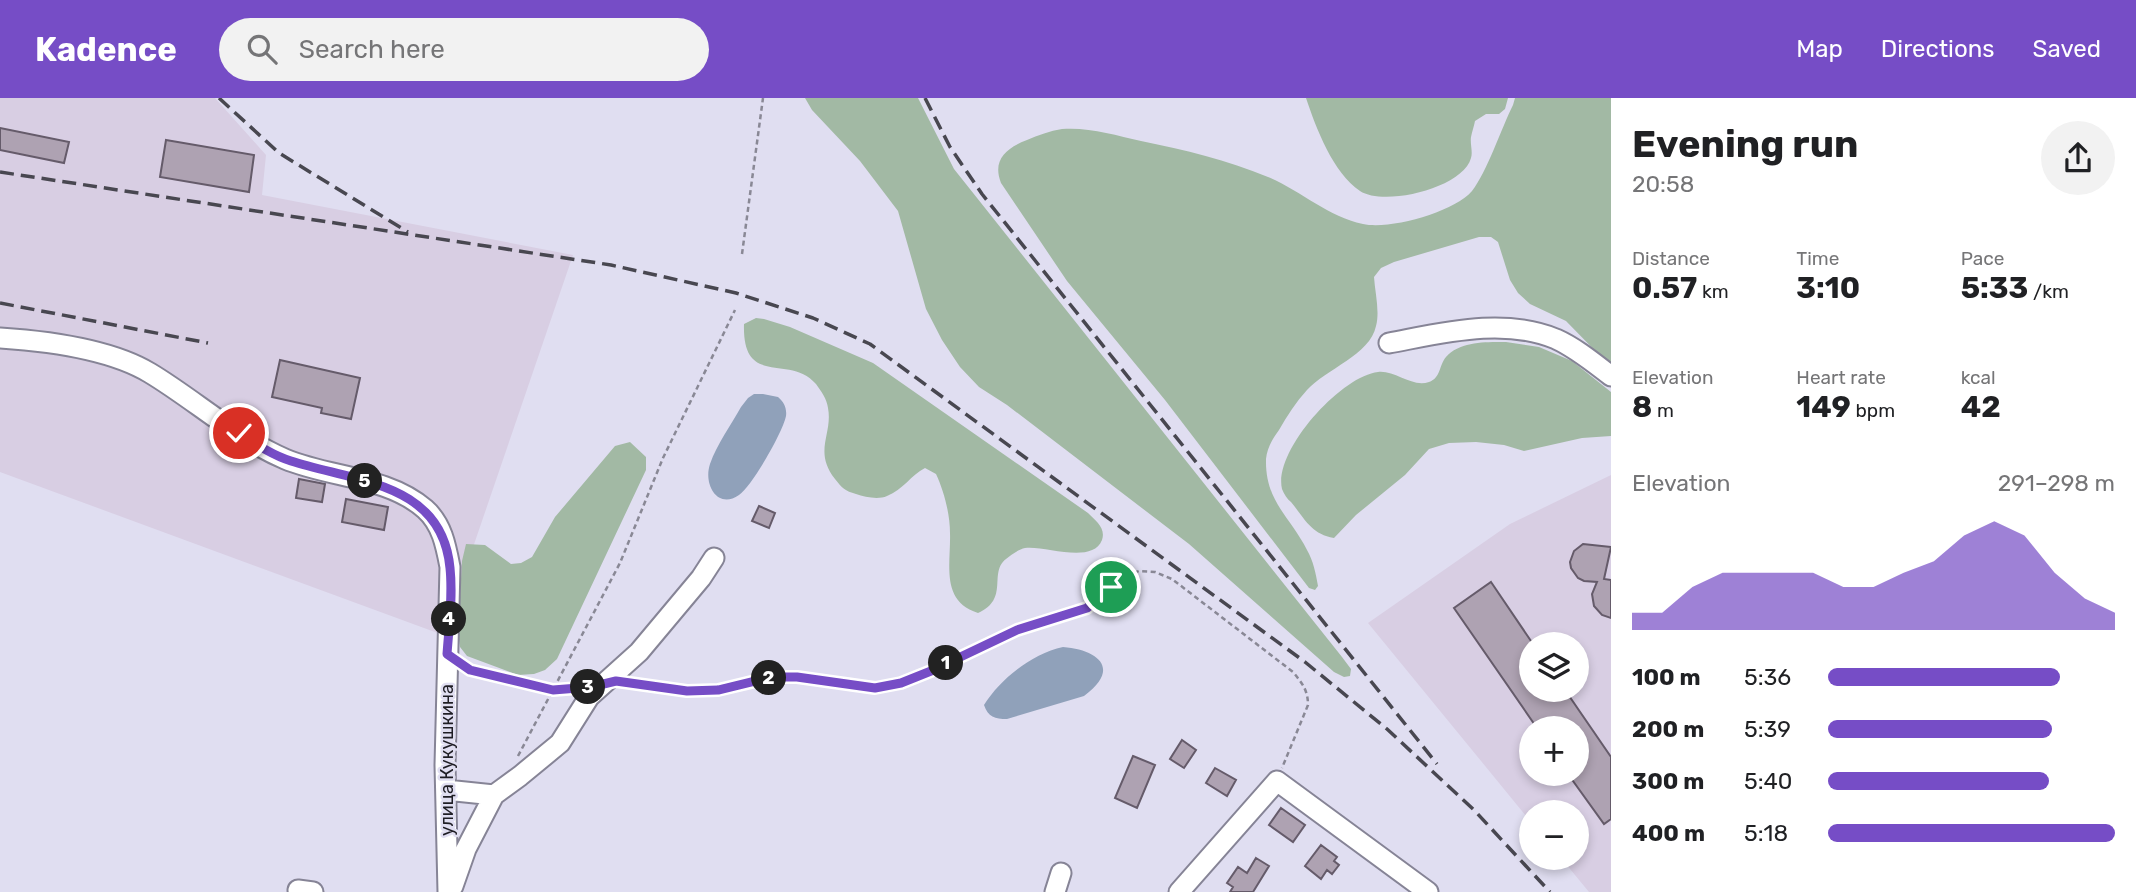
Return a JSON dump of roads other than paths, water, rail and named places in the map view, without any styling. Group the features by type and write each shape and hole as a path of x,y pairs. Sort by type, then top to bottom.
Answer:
{"street":[{"path":"1389,343 1476,329 1500,328 1534,332 1558,340 1611,376"},
{"name":"улица Кукушкина","path":"0,338 79,348 113,357 147,371 265,449 289,460 370,482 407,497 425,509 439,527 450,567 446,790 449,892"},
{"path":"449,892 466,849 494,795 560,743 589,698 639,652 701,578 713,558"},
{"path":"1179,892 1276,781 1428,892"},
{"path":"446,790 494,795"}],"water":[{"path":"754,394 778,397 782,401 786,410 784,424 745,490 731,499 725,499 714,493 711,487 708,472 710,464 741,407"},
{"path":"1063,647 1087,652 1101,663 1101,677 1095,686 1084,696 1007,719 990,715 984,705 1008,677 1040,655"}],"railway":[{"path":"219,98 279,153 408,232"},
{"path":"925,98 950,147 982,194 1437,764"},
{"path":"0,172 611,265 736,293 813,318 870,344 1305,662 1387,729 1474,810 1550,892"},
{"path":"0,303 208,343"}]}
